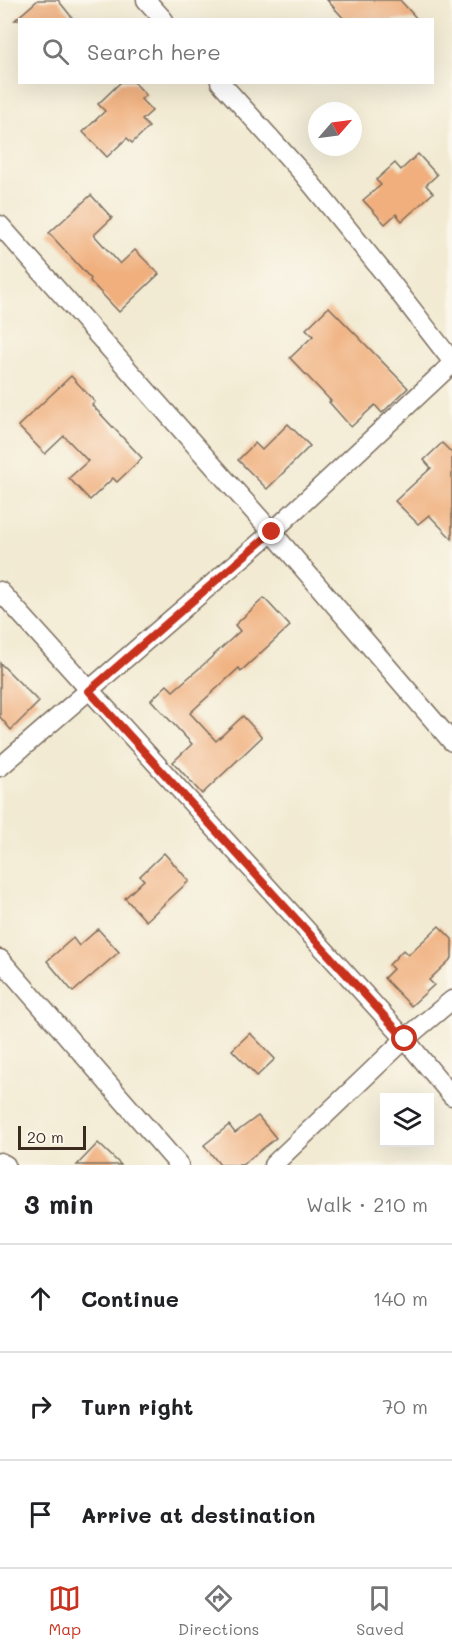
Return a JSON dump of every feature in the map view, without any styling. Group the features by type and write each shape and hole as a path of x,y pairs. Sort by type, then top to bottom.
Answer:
{"street":[{"path":"146,0 162,18"},
{"path":"0,767 272,532 452,362 383,272 304,176 222,84"},
{"path":"0,225 272,532 452,742"},
{"path":"0,591 405,1039 452,1096"},
{"path":"0,959 179,1165"},
{"path":"273,1165 405,1039 452,1000"},
{"path":"0,1162 6,1165"}],"building":[{"path":"38,0 58,0 72,18 18,18 15,20"},
{"path":"327,0 400,0 416,18 343,18"},
{"path":"119,84 136,84 146,95 141,99 152,111 142,120 149,127 132,143 127,138 107,157 83,132 105,111 98,104"},
{"path":"418,154 437,175 426,185 433,193 402,221 396,214 385,224 363,200 381,185 376,180 395,163 401,170"},
{"path":"91,195 112,218 94,235 120,264 135,250 159,274 119,312 49,233"},
{"path":"329,307 408,388 382,413 375,405 351,427 329,402 331,401 290,358 313,336 306,329"},
{"path":"71,376 95,402 92,405 142,458 117,482 113,478 90,500 69,478 88,461 64,436 45,454 18,426"},
{"path":"288,424 310,446 267,489 238,460 255,443 262,450"},
{"path":"442,443 452,453 452,539 429,515 418,524 395,501 431,468 424,460"},
{"path":"264,598 290,626 190,713 216,741 243,716 262,737 202,794 173,762 192,744 151,700 167,685 173,691 203,665 240,631 235,625"},
{"path":"0,663 39,702 11,730 0,717"},
{"path":"164,853 189,881 146,921 125,898 144,880 140,876"},
{"path":"439,926 452,939 452,958 429,980 434,985 411,1006 384,978 393,969 389,965 403,950 408,955"},
{"path":"98,929 119,952 73,992 47,961 73,938 79,946"},
{"path":"250,1033 275,1059 257,1076 232,1050"},
{"path":"258,1116 276,1138 242,1165 220,1165 204,1145 229,1125 235,1133"},
{"path":"98,1143 121,1165 77,1165"}],"route":[{"path":"272,532 89,691 405,1039"}]}
